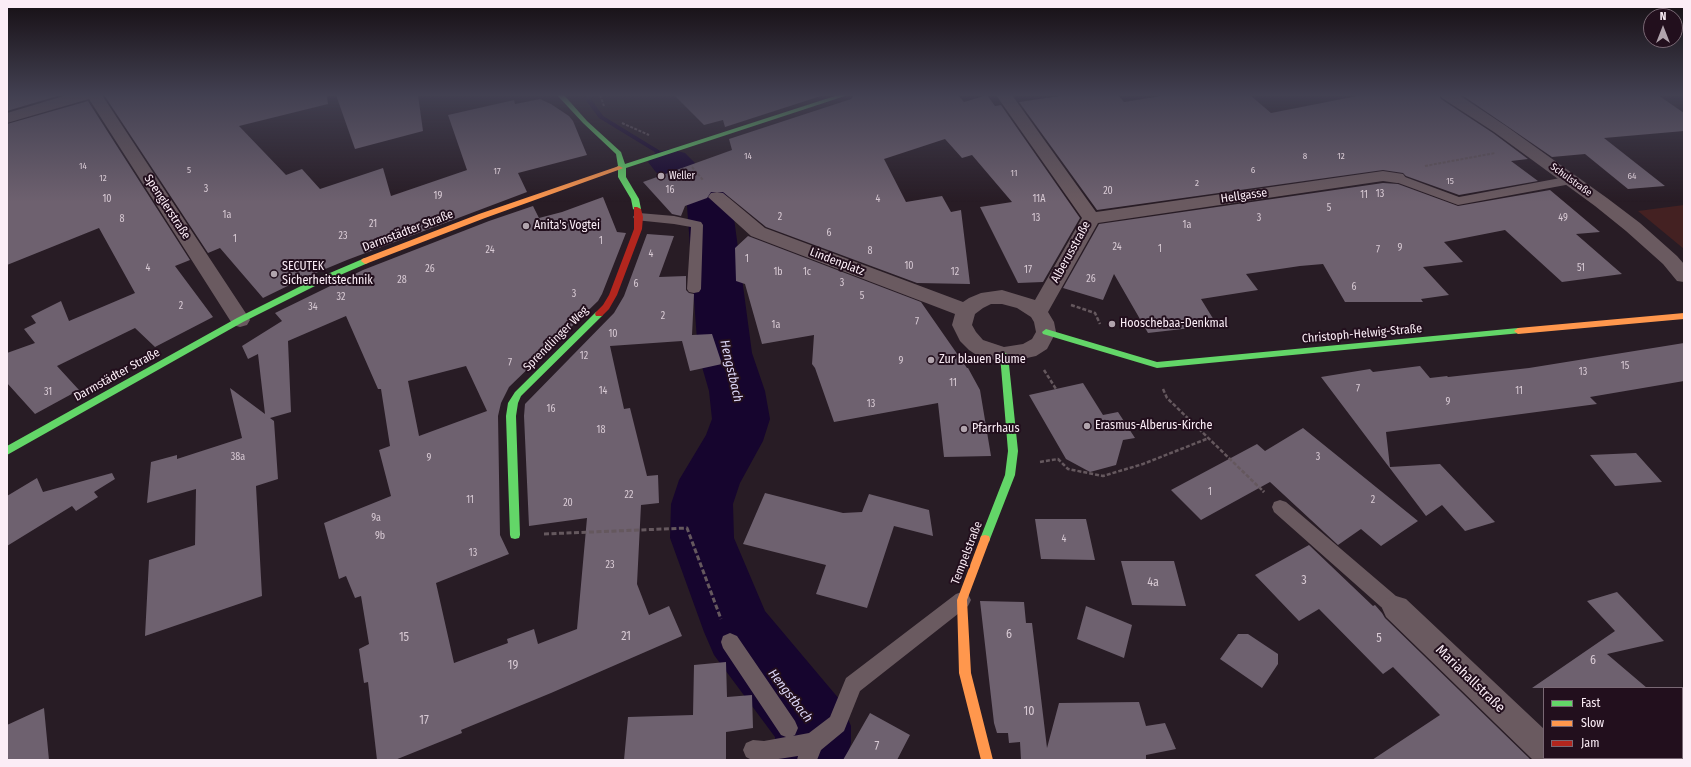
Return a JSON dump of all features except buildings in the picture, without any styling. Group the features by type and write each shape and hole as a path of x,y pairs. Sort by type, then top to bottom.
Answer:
{"street":[{"name":"Spenglerstraße","path":"117,131 240,320"},
{"name":"Sprendlinger Weg","path":"516,535 511,416 513,403 518,394 606,307 613,295 638,230 639,217 635,199 622,178 622,161 619,153 595,131"},
{"name":"Darmstädter Straße","path":"7,451 240,320 314,283 398,247 622,167 733,131"},
{"name":"Alberusstraße","path":"1029,131 1091,218 1038,312"},
{"name":"Schulstraße","path":"1501,131 1571,180 1633,227 1670,260 1684,276"},
{"name":"Hellgasse","path":"1091,218 1375,177 1394,177"},
{"name":"Lindenplatz","path":"717,197 758,232 966,311"},
{"path":"1002,297 1024,303 1038,312 1044,322 1046,332 1040,344 1028,351 1004,355 983,349 976,345 967,336 962,325 966,311 976,302 988,298 1002,297"},
{"name":"Christoph-Helwig-Straße","path":"1046,332 1157,365 1684,316"},
{"name":"Tempelstraße","path":"986,760 965,673 962,600 1010,475 1013,451 1004,355"},
{"name":"Mariahallstraße","path":"1396,608 1543,749"}],"lane":[{"path":"1394,177 1458,201 1571,180"},
{"path":"639,217 674,220 697,225 694,289"},
{"path":"1280,507 1396,608"},
{"path":"753,750 810,752 837,724 852,685 962,600"},
{"path":"730,642 788,728"}],"path":[{"path":"638,131 676,149 717,197"},
{"path":"1394,177 1400,170 1525,147"},
{"path":"1048,375 1056,389"},
{"path":"1167,398 1280,507"},
{"path":"1011,464 1035,463 1058,459 1068,469 1102,476 1143,464 1209,438"},
{"path":"516,535 687,528 730,642"}],"shaded area":[{"path":"1684,205 1684,249 1638,211"}],"waterway":[{"name":"Hengstbach","path":"624,131 660,153 670,162"},
{"name":"Hengstbach","path":"670,162 709,203 725,353 737,391 741,419 733,441 710,480 702,504 702,538 739,632 813,726 813,743 807,760"}],"traffic: fast":[{"path":"595,131 619,153 622,161 622,177 635,199 637,209"},
{"path":"619,168 734,131"},
{"path":"7,451 240,320 314,283 365,261"},
{"path":"515,535 511,416 513,403 518,394 599,314"},
{"path":"1046,332 1157,365 1518,331"},
{"path":"985,539 1010,475 1013,451 1004,355"}],"traffic: slow":[{"path":"365,261 482,216 619,168"},
{"path":"1518,331 1684,316"},
{"path":"985,539 962,600 965,673 987,760"}],"traffic: jam":[{"path":"599,314 606,307 613,295 638,229 639,217 637,209"}],"place":[{"name":"Weller","path":"661,176"},
{"name":"Anita's Vogtei","path":"526,226"},
{"name":"SECUTEK Sicherheitstechnik","path":"274,274"},
{"name":"Hooschebaa-Denkmal","path":"1112,324"},
{"name":"Zur blauen Blume","path":"931,360"},
{"name":"Erasmus-Alberus-Kirche","path":"1087,426"},
{"name":"Pfarrhaus","path":"964,429"}]}
